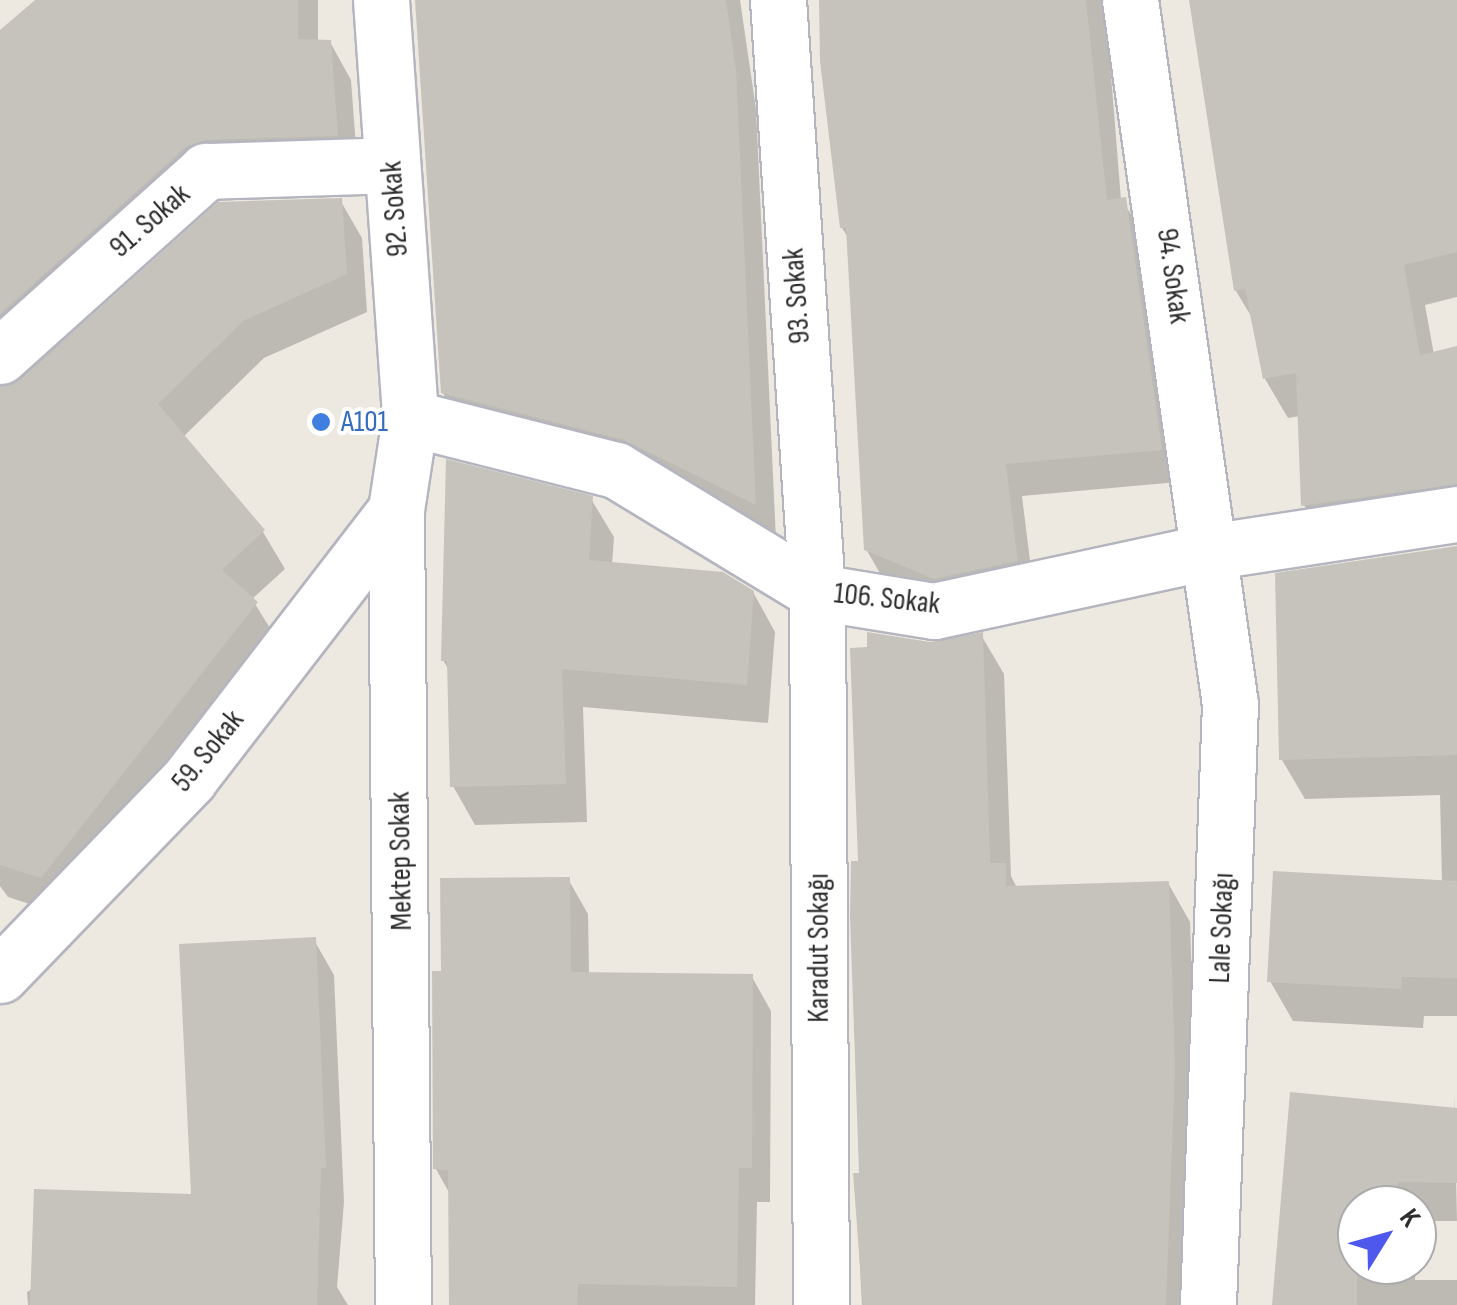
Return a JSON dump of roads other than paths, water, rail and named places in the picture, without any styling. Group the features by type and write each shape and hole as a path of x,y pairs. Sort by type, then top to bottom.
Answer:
{"street":[{"name":"92. Sokak","path":"380,0 410,418"},
{"name":"93. Sokak","path":"778,0 816,592"},
{"name":"94. Sokak","path":"1130,0 1208,552"},
{"name":"91. Sokak","path":"0,356 206,172 392,164"},
{"name":"106. Sokak","path":"410,418 616,470 816,592 934,611 1208,552 1457,514"},
{"name":"Mektep Sokak","path":"404,1305 396,510 410,418"},
{"name":"59. Sokak","path":"0,974 189,779 396,510"},
{"name":"Lale Sokağı","path":"1208,552 1230,704 1208,1305"},
{"name":"Karadut Sokağı","path":"816,592 821,1305"}],"place":[{"name":"A101","path":"321,422"}]}
